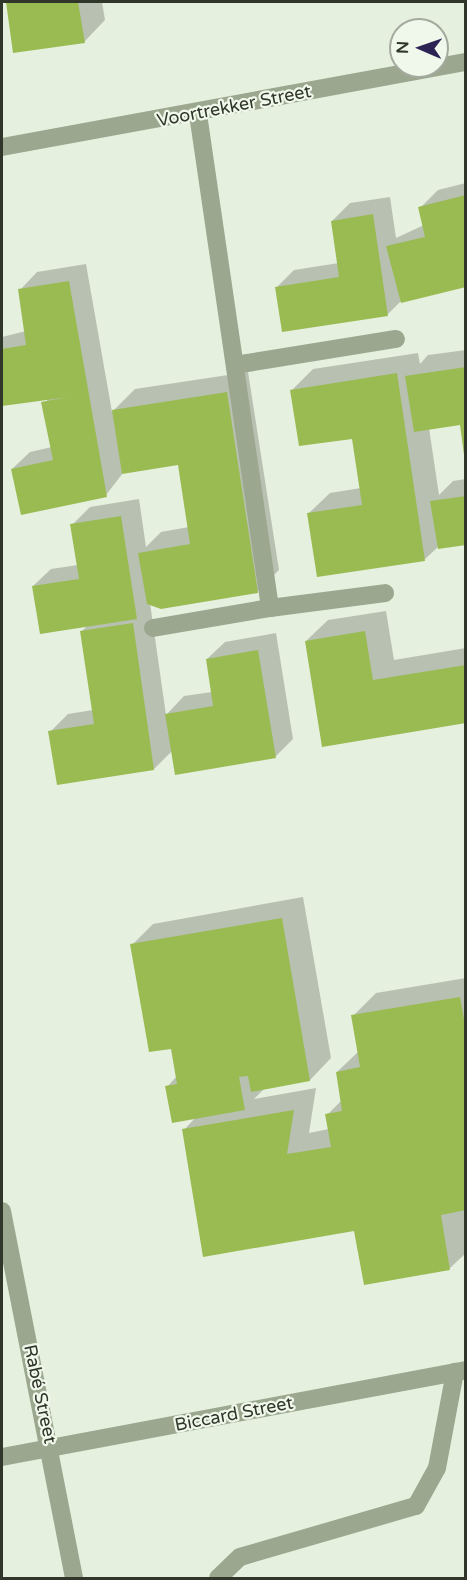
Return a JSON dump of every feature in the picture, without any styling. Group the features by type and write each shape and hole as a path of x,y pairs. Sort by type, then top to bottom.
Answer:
{"street":[{"name":"Voortrekker Street","path":"2,147 198,114 465,62"},
{"path":"198,114 270,608"},
{"path":"235,365 396,339"},
{"path":"153,628 270,608 385,593"},
{"name":"Rabé Street","path":"2,1211 51,1448 74,1578"},
{"path":"218,1578 240,1557 416,1506 437,1468 460,1371"},
{"name":"Biccard Street","path":"2,1457 460,1371"}],"building":[{"path":"6,2 78,2 85,43 13,53"},
{"path":"466,195 466,287 401,303 386,246 425,237 418,207"},
{"path":"373,214 388,316 282,332 275,287 339,277 331,221"},
{"path":"69,281 107,497 21,515 11,469 53,460 41,402 69,397 2,406 2,349 26,345 18,289"},
{"path":"466,367 466,455 464,455 460,425 414,432 405,376"},
{"path":"397,373 425,561 317,577 307,513 362,505 352,439 299,446 290,390"},
{"path":"227,392 258,593 161,609 147,604 138,553 190,544 178,465 122,474 112,410"},
{"path":"466,496 466,545 438,549 430,501"},
{"path":"121,516 137,619 40,634 32,586 79,579 70,524"},
{"path":"133,623 154,770 57,785 48,731 94,724 80,631"},
{"path":"365,631 373,680 466,665 466,723 322,747 305,641"},
{"path":"258,650 276,758 175,775 165,714 213,706 206,659"},
{"path":"282,918 310,1081 251,1092 248,1076 239,1077 245,1110 172,1123 165,1086 177,1084 171,1049 149,1052 130,944"},
{"path":"460,997 466,1030 466,1210 441,1215 450,1270 364,1285 354,1231 203,1257 182,1129 294,1110 287,1154 331,1147 325,1114 342,1111 336,1072 360,1067 351,1015"}]}
